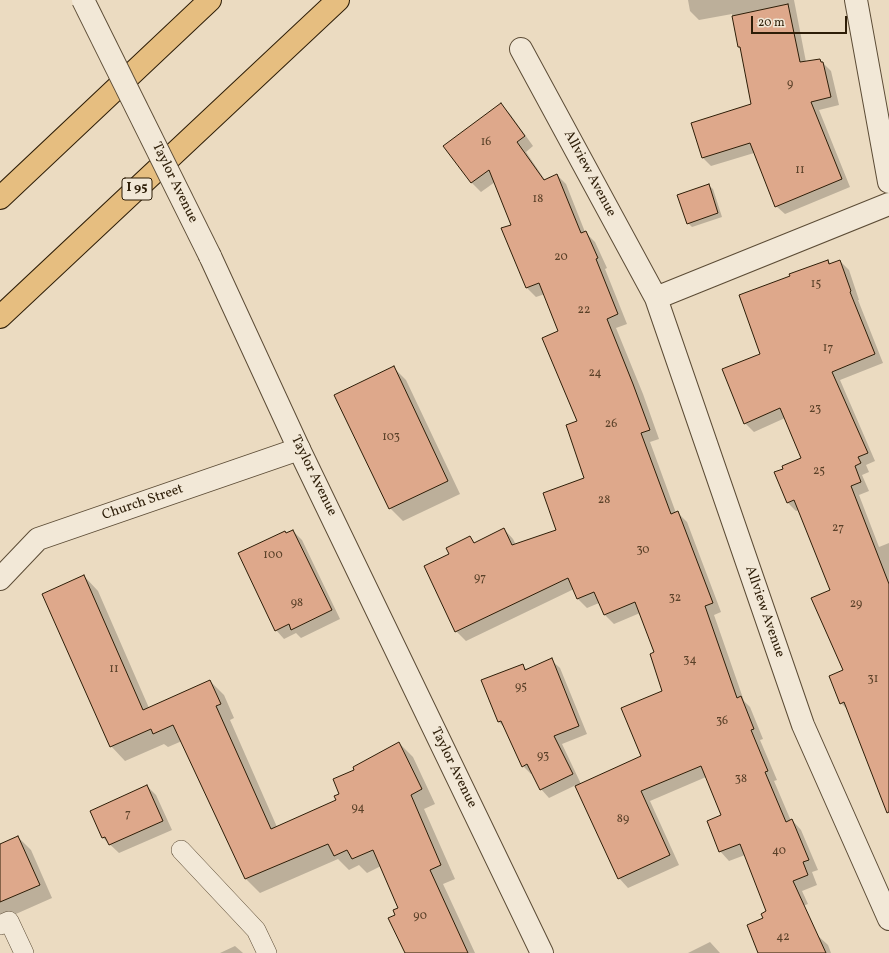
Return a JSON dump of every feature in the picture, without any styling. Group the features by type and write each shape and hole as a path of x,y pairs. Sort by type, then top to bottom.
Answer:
{"highway":[{"path":"2,195 210,0"},
{"name":"I 95","path":"0,318 338,0"}],"street":[{"name":"Taylor Avenue","path":"83,0 210,256 299,449 542,953"},
{"path":"856,0 889,182"},
{"name":"Allview Avenue","path":"521,49 656,298 803,725 889,919"},
{"path":"656,298 889,204"},
{"name":"Church Street","path":"0,579 38,539 299,449"}],"lane":[{"path":"181,850 256,930 267,953"},
{"path":"0,925 9,921 24,953"}],"building":[{"path":"788,4 800,62 820,59 821,62 823,62 831,97 811,102 842,179 775,207 750,143 702,158 691,123 751,104 740,47 738,47 732,16"},
{"path":"501,103 525,136 517,142 544,180 557,174 581,233 586,231 598,258 596,259 618,314 607,319 650,430 641,433 671,514 678,511 713,603 705,606 737,698 741,696 754,729 751,730 768,771 765,772 786,822 792,819 809,860 803,862 808,875 793,881 826,953 758,953 747,925 763,918 761,914 766,911 740,844 719,852 707,821 721,815 701,766 641,791 670,855 618,879 575,786 641,756 621,708 662,691 650,654 654,652 635,602 604,615 594,592 577,599 568,578 455,632 424,566 449,554 446,548 470,536 474,543 504,528 512,545 556,530 543,493 584,478 566,425 577,421 542,338 558,331 539,283 526,288 501,228 511,225 489,170 471,183 443,146"},
{"path":"709,184 718,213 687,224 677,195"},
{"path":"828,260 829,264 840,260 851,291 850,292 875,354 832,372 868,453 858,457 861,463 855,466 861,482 851,486 889,584 889,812 887,813 844,702 840,704 829,676 843,670 811,598 830,590 794,500 787,503 774,472 783,469 782,466 801,458 780,408 744,424 722,369 760,354 739,295 790,276 789,274"},
{"path":"394,366 448,481 389,509 334,395"},
{"path":"293,530 332,610 291,630 289,624 275,631 238,553 285,531 286,533"},
{"path":"84,575 143,710 210,680 221,704 216,706 271,829 336,800 334,796 339,794 333,779 354,770 353,767 399,742 422,789 411,795 441,865 430,870 468,953 405,953 388,918 395,915 393,910 398,908 373,850 352,859 347,850 334,856 328,844 245,879 173,725 153,734 151,729 110,747 42,594"},
{"path":"552,658 579,726 554,736 573,774 540,790 527,764 522,767 501,721 498,722 481,680 523,664 525,670"},
{"path":"147,785 163,821 109,845 105,837 102,838 90,811"},
{"path":"18,836 40,885 0,902 0,844"}]}
